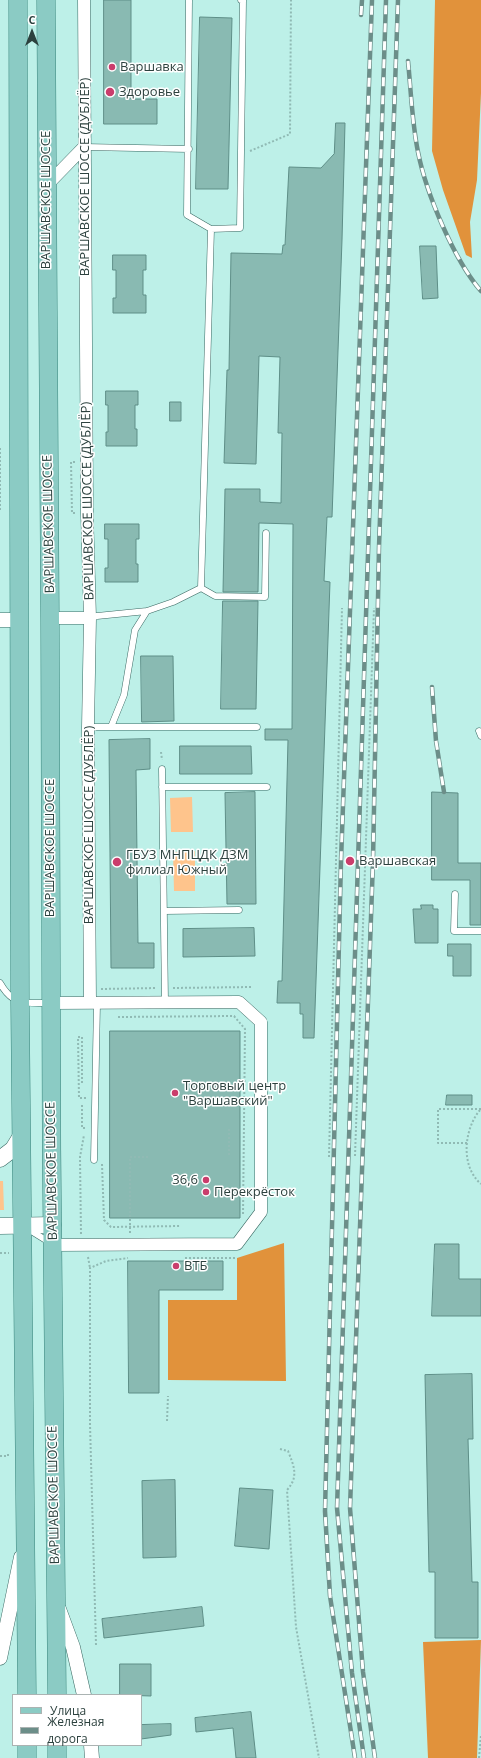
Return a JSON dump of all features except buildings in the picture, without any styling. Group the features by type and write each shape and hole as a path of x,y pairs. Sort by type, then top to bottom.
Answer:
{"main road":[{"name":"ВАРШАВСКОЕ ШОССЕ","path":"18,0 18,620 21,1225 27,1694"},
{"name":"ВАРШАВСКОЕ ШОССЕ","path":"46,0 46,186 50,618 50,1003 57,1694"},
{"path":"0,1159 13,1149 21,1136"},
{"path":"0,1226 53,1225"},
{"path":"27,1746 28,1758"},
{"path":"57,1746 57,1758"}],"street":[{"name":"ВАРШАВСКОЕ ШОССЕ (ДУБЛЁР)","path":"84,0 86,506 90,618 88,727 94,1003"},
{"path":"46,186 84,147"},
{"path":"50,618 90,618"},
{"path":"0,620 18,620"},
{"path":"50,1003 239,1002 261,1022 261,1212 237,1244 53,1245"},
{"path":"0,1658 25,1535"},
{"path":"55,1600 72,1647 84,1694"},
{"path":"91,1746 92,1758"}],"lane":[{"path":"189,0 189,149 187,214 211,229 240,228 243,0 241,0"},
{"path":"84,147 189,149"},
{"path":"201,588 211,229"},
{"path":"201,588 215,596 264,597 266,533"},
{"path":"90,618 147,611 173,602 201,588"},
{"path":"111,727 124,695 135,630 147,611"},
{"path":"88,727 257,727"},
{"path":"162,769 165,1003"},
{"path":"162,787 267,787"},
{"path":"455,894 454,931 481,930"},
{"path":"164,911 239,910"},
{"path":"0,983 6,993 20,1003 50,1003"},
{"path":"94,1003 94,1160"},
{"path":"21,1225 53,1245"}],"path":[{"path":"241,154 290,134 291,0"},
{"path":"0,448 0,510"},
{"path":"71,462 72,513"},
{"path":"329,1157 342,608"},
{"path":"355,1156 374,608"},
{"path":"118,1017 234,1016 245,1029 243,1217"},
{"path":"82,1082 82,1037 78,1037 79,1098 86,1098 86,1105"},
{"path":"82,1106 82,1128 94,1127"},
{"path":"467,1143 438,1143 438,1109 481,1109"},
{"path":"481,1109 471,1125 467,1143 467,1154 472,1172 481,1184"},
{"path":"81,1232 80,1157 86,1128"},
{"path":"229,1129 229,1157"},
{"path":"130,1227 130,1157 149,1157"},
{"path":"102,1158 104,1220 111,1227 180,1226"},
{"path":"96,1645 90,1424 90,1268 106,1261 130,1258"},
{"path":"184,1258 237,1258"},
{"path":"167,1421 168,1396"},
{"path":"280,1449 288,1451 294,1473 294,1483 287,1490 296,1627 319,1758"},
{"path":"0,1456 8,1456 8,1450"},
{"path":"479,1758 481,1735"}],"shaded area":[{"path":"435,0 481,0 481,93 477,180 470,222 472,258 466,255 443,190 432,151"},
{"path":"192,797 193,832 171,832 170,798"},
{"path":"195,851 195,891 174,891 173,852"},
{"path":"0,1181 3,1181 4,1210 0,1210"},
{"path":"284,1243 286,1381 168,1380 168,1300 237,1300 237,1258"},
{"path":"481,1640 477,1758 428,1758 423,1642"}],"railway":[{"path":"361,15 362,0"},
{"path":"355,1758 330,1596 325,1511 341,861 372,0"},
{"path":"364,1758 352,1673 337,1508 386,0"},
{"path":"375,1758 363,1672 350,1508 373,861 379,547 398,0"},
{"path":"408,61 416,141 427,187 451,244 471,278 481,291"},
{"path":"432,687 436,741 444,792"}],"place":[{"name":"Варшавка","path":"112,67"},
{"name":"Здоровье","path":"110,92"},
{"name":"Варшавская","path":"350,861"},
{"name":"ГБУЗ МНПЦДК ДЗМ филиал Южный","path":"117,862"},
{"name":"Торговый центр \"Варшавский\"","path":"175,1093"},
{"name":"36,6","path":"206,1180"},
{"name":"Перекрёсток","path":"206,1192"},
{"name":"ВТБ","path":"176,1266"}]}
